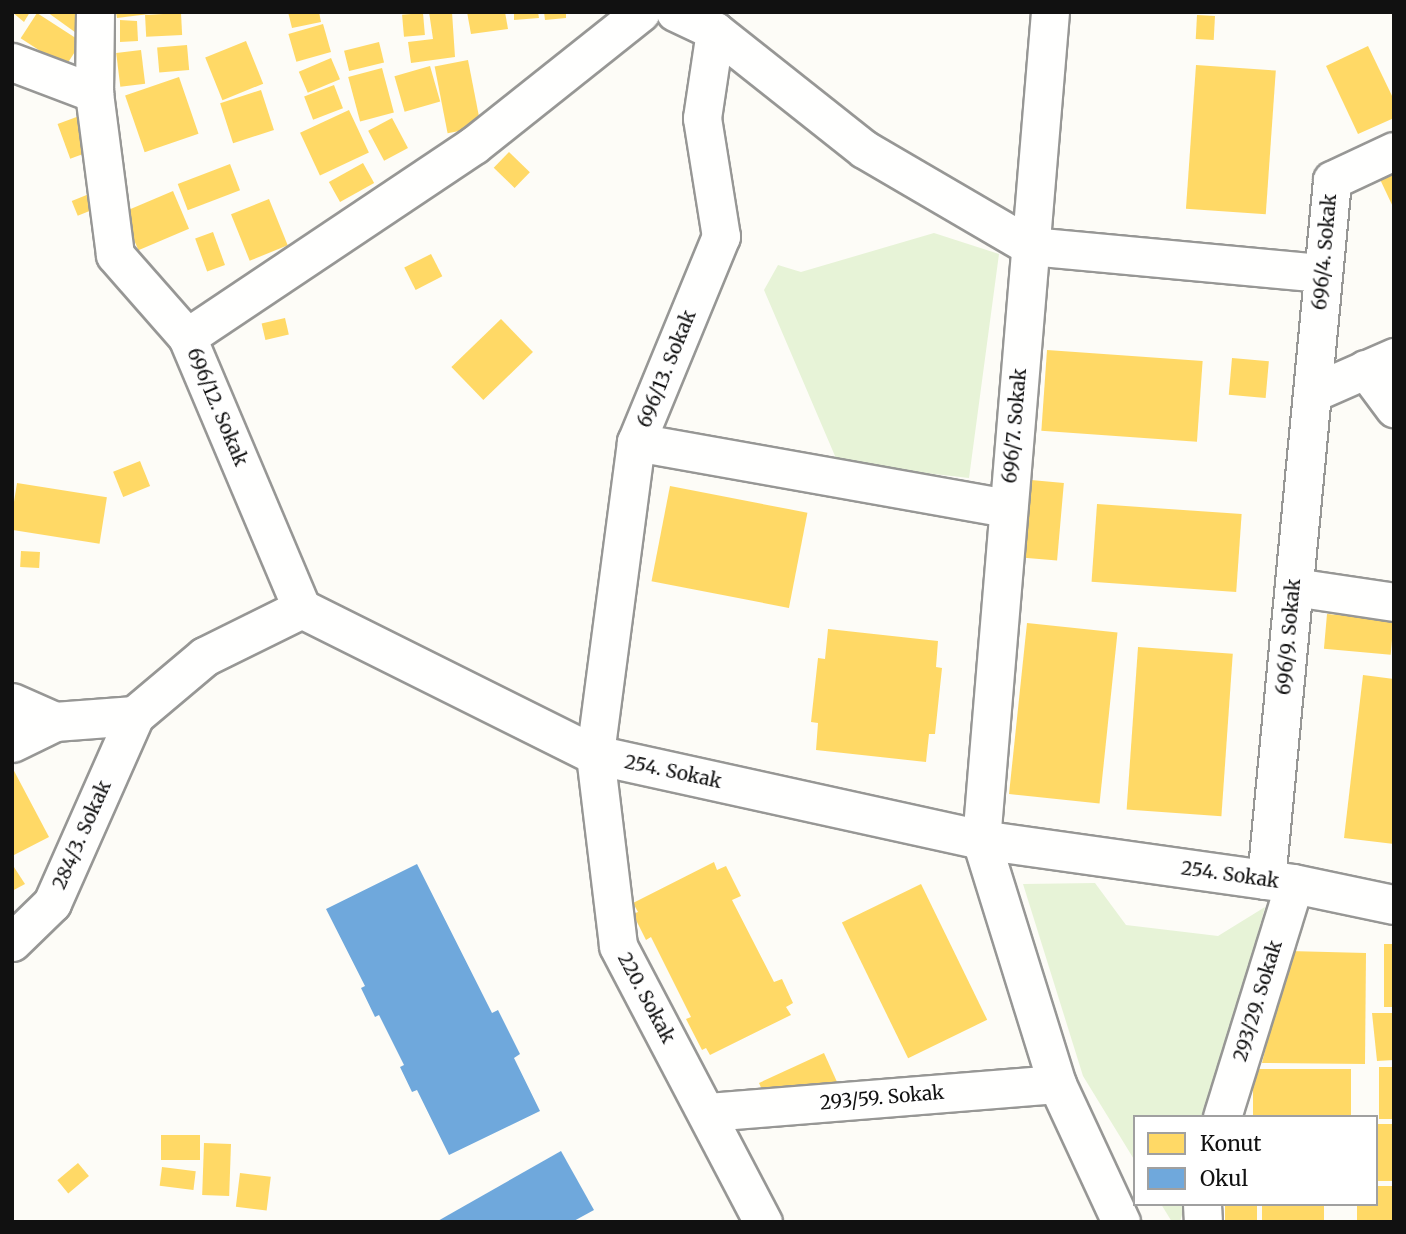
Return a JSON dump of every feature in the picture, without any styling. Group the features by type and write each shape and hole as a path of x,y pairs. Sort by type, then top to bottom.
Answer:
{"street":[{"name":"696/12. Sokak","path":"95,12 94,93 115,255 187,337 302,609"},
{"path":"187,337 474,145 641,12"},
{"path":"675,12 715,30 864,149 1030,246 1323,273"},
{"name":"696/7. Sokak","path":"981,840 1050,12"},
{"name":"696/13. Sokak","path":"595,755 636,442 721,236 702,118 715,30"},
{"path":"12,62 94,93"},
{"name":"696/4. Sokak","path":"1312,393 1332,180 1394,151"},
{"path":"1312,393 1380,363 1394,408"},
{"name":"696/9. Sokak","path":"1280,882 1294,587 1312,393"},
{"path":"636,442 1009,508"},
{"path":"1294,587 1394,602"},
{"path":"12,743 55,722 135,716 205,657 302,609"},
{"name":"254. Sokak","path":"302,609 595,755 981,840 1280,882 1394,905"},
{"path":"12,703 55,722"},
{"name":"284/3. Sokak","path":"12,942 52,903 135,716"},
{"name":"220. Sokak","path":"595,755 618,946 708,1112 763,1222"},
{"path":"981,840 1057,1084 1121,1222"},
{"name":"293/29. Sokak","path":"1222,1115 1280,882"},
{"name":"293/59. Sokak","path":"708,1112 1057,1084"}],"green space":[{"path":"934,233 999,254 969,478 838,463 764,290 778,265 801,272"},
{"path":"1095,883 1126,925 1218,936 1265,907 1209,1115 1133,1115 1133,1158 1083,1076 1023,884"},
{"path":"1162,1206 1184,1206 1180,1222 1172,1222"}],"building: Konut":[{"path":"12,12 30,12 24,22"},
{"path":"47,12 83,12 79,35"},
{"path":"116,12 149,12 149,14 117,18"},
{"path":"288,12 319,12 321,22 292,28"},
{"path":"429,12 452,12 455,57 411,63 408,42 433,39"},
{"path":"467,12 505,12 508,29 471,34"},
{"path":"514,12 538,12 539,18 514,20"},
{"path":"544,12 566,12 566,18 545,20"},
{"path":"37,13 81,42 65,67 21,38"},
{"path":"181,13 182,35 146,37 145,15"},
{"path":"423,13 425,35 404,37 402,15"},
{"path":"1197,15 1215,16 1214,40 1196,39"},
{"path":"120,20 137,21 138,41 120,42"},
{"path":"323,24 331,52 296,62 288,34"},
{"path":"246,41 263,84 222,100 205,57"},
{"path":"379,42 384,62 349,71 344,51"},
{"path":"187,45 189,70 159,73 157,48"},
{"path":"1368,46 1394,100 1394,118 1358,134 1326,66"},
{"path":"141,50 145,84 120,87 116,53"},
{"path":"331,58 340,79 308,93 299,72"},
{"path":"468,60 481,127 448,133 435,66"},
{"path":"1196,65 1276,71 1266,214 1186,209"},
{"path":"430,66 440,102 405,112 394,76"},
{"path":"382,68 394,112 360,121 348,77"},
{"path":"179,77 199,134 145,152 125,96"},
{"path":"334,85 343,108 313,120 304,96"},
{"path":"261,90 274,130 233,143 220,103"},
{"path":"349,110 369,153 320,175 300,133"},
{"path":"82,115 95,150 70,159 58,124"},
{"path":"392,118 408,148 384,161 368,131"},
{"path":"509,152 530,172 515,188 494,168"},
{"path":"363,163 374,183 340,202 329,182"},
{"path":"230,164 240,190 188,210 178,184"},
{"path":"1394,165 1394,209 1377,173"},
{"path":"173,191 189,229 138,250 122,212"},
{"path":"94,192 100,207 78,216 72,201"},
{"path":"269,199 288,245 250,261 231,214"},
{"path":"213,232 225,265 207,271 195,238"},
{"path":"431,254 442,276 416,290 404,268"},
{"path":"285,318 289,335 265,340 262,323"},
{"path":"501,319 533,352 483,400 451,367"},
{"path":"1047,350 1203,361 1197,442 1041,431"},
{"path":"1232,358 1269,361 1266,398 1229,395"},
{"path":"140,461 150,486 123,497 113,472"},
{"path":"1031,480 1064,483 1057,561 1024,558"},
{"path":"17,483 107,497 100,544 12,530"},
{"path":"670,486 807,513 789,608 651,581"},
{"path":"1097,504 1242,514 1236,592 1092,582"},
{"path":"21,551 40,552 39,568 20,567"},
{"path":"1327,614 1394,620 1391,655 1324,649"},
{"path":"1027,623 1118,633 1100,804 1009,794"},
{"path":"828,629 938,641 936,667 942,668 935,734 929,734 926,762 816,750 818,723 811,722 818,658 825,659"},
{"path":"1138,647 1233,654 1221,816 1127,810"},
{"path":"1363,675 1394,679 1394,844 1344,838"},
{"path":"12,767 49,837 14,855 12,852"},
{"path":"714,862 717,870 726,866 741,896 732,900 774,982 782,979 793,1003 786,1007 791,1015 710,1055 706,1048 702,1050 686,1019 691,1017 651,937 646,940 633,914 638,912 633,903"},
{"path":"12,864 25,884 12,891"},
{"path":"921,884 987,1020 908,1058 842,923"},
{"path":"1384,944 1394,944 1394,1007 1384,1007"},
{"path":"1289,951 1366,953 1365,1064 1262,1063"},
{"path":"1372,1013 1394,1013 1394,1060 1377,1061"},
{"path":"824,1053 842,1093 767,1101 759,1083"},
{"path":"1379,1067 1394,1067 1394,1119 1379,1119"},
{"path":"1253,1069 1351,1069 1351,1115 1253,1115"},
{"path":"1378,1124 1394,1124 1394,1181 1378,1181"},
{"path":"161,1135 200,1135 200,1160 161,1160"},
{"path":"204,1143 231,1144 229,1196 202,1195"},
{"path":"78,1163 89,1176 68,1193 57,1180"},
{"path":"162,1167 196,1171 193,1190 160,1186"},
{"path":"240,1173 271,1177 267,1211 236,1207"},
{"path":"1378,1186 1394,1186 1394,1222 1357,1222 1357,1206 1378,1206"},
{"path":"1225,1206 1257,1206 1257,1222 1225,1222"},
{"path":"1262,1206 1324,1206 1324,1222 1262,1222"}],"building: Okul":[{"path":"417,864 492,1013 498,1010 520,1054 514,1058 540,1111 449,1155 417,1090 412,1092 400,1067 404,1065 379,1015 375,1017 361,988 365,986 326,909"},
{"path":"561,1151 594,1210 572,1222 436,1222"}]}
